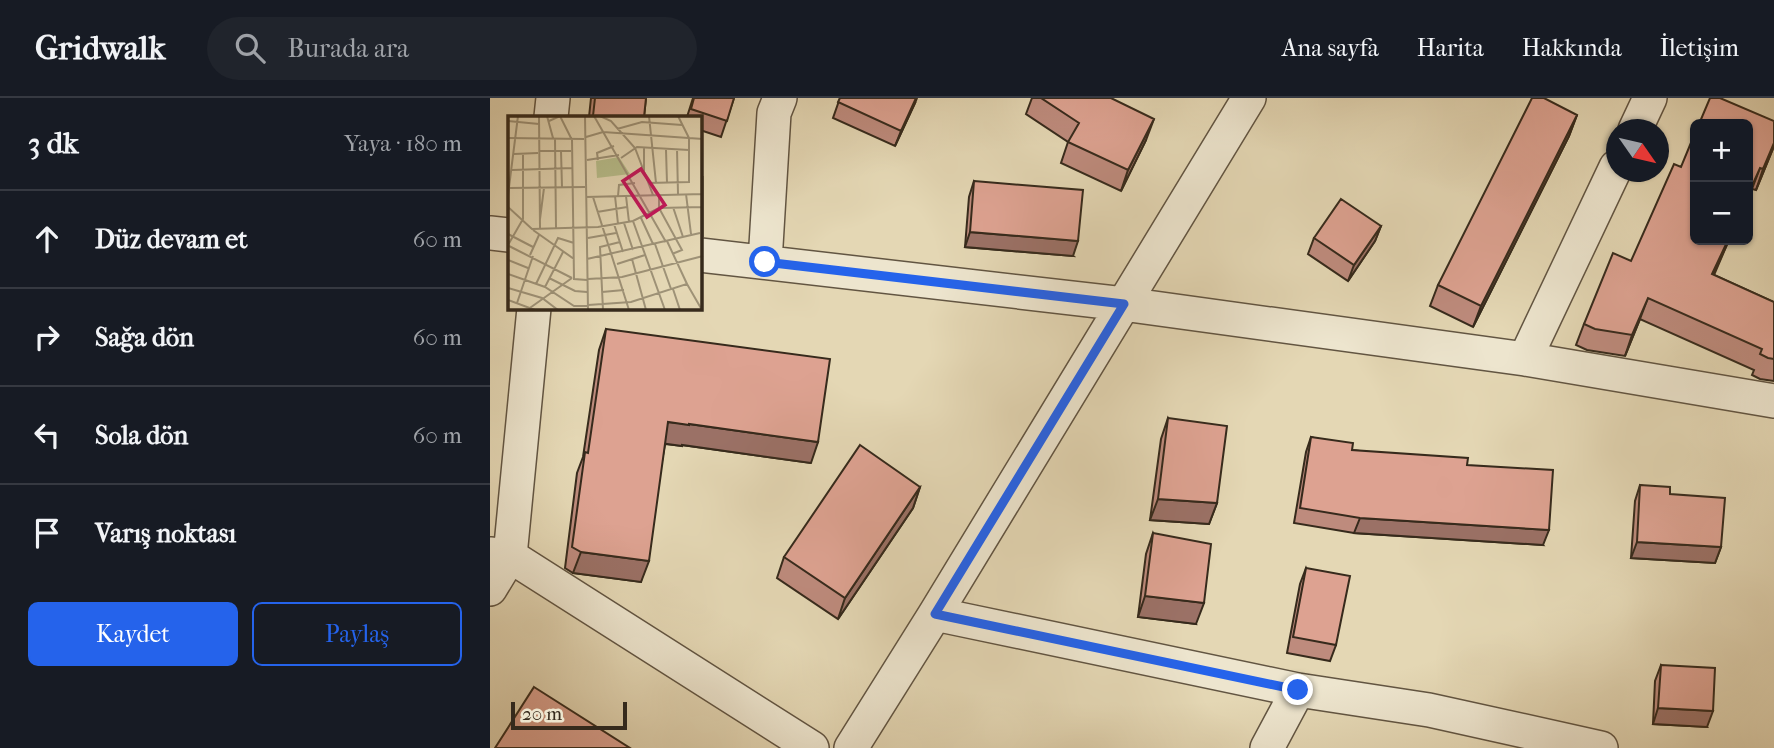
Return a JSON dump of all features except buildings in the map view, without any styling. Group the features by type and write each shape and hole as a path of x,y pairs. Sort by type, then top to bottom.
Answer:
{"street":[{"path":"551,116 553,98"},
{"path":"765,262 774,113 780,98"},
{"path":"851,748 1249,98"},
{"path":"1640,119 1650,98"},
{"path":"1525,359 1609,182"},
{"path":"490,233 508,235"},
{"path":"702,255 1124,304 1525,359 1774,401"},
{"path":"490,589 500,555 534,310"},
{"path":"500,555 813,748"},
{"path":"935,614 1298,690 1429,710 1601,748"},
{"path":"1267,748 1298,690"}],"route":[{"path":"765,262 1124,304 935,614 1298,690"}]}
